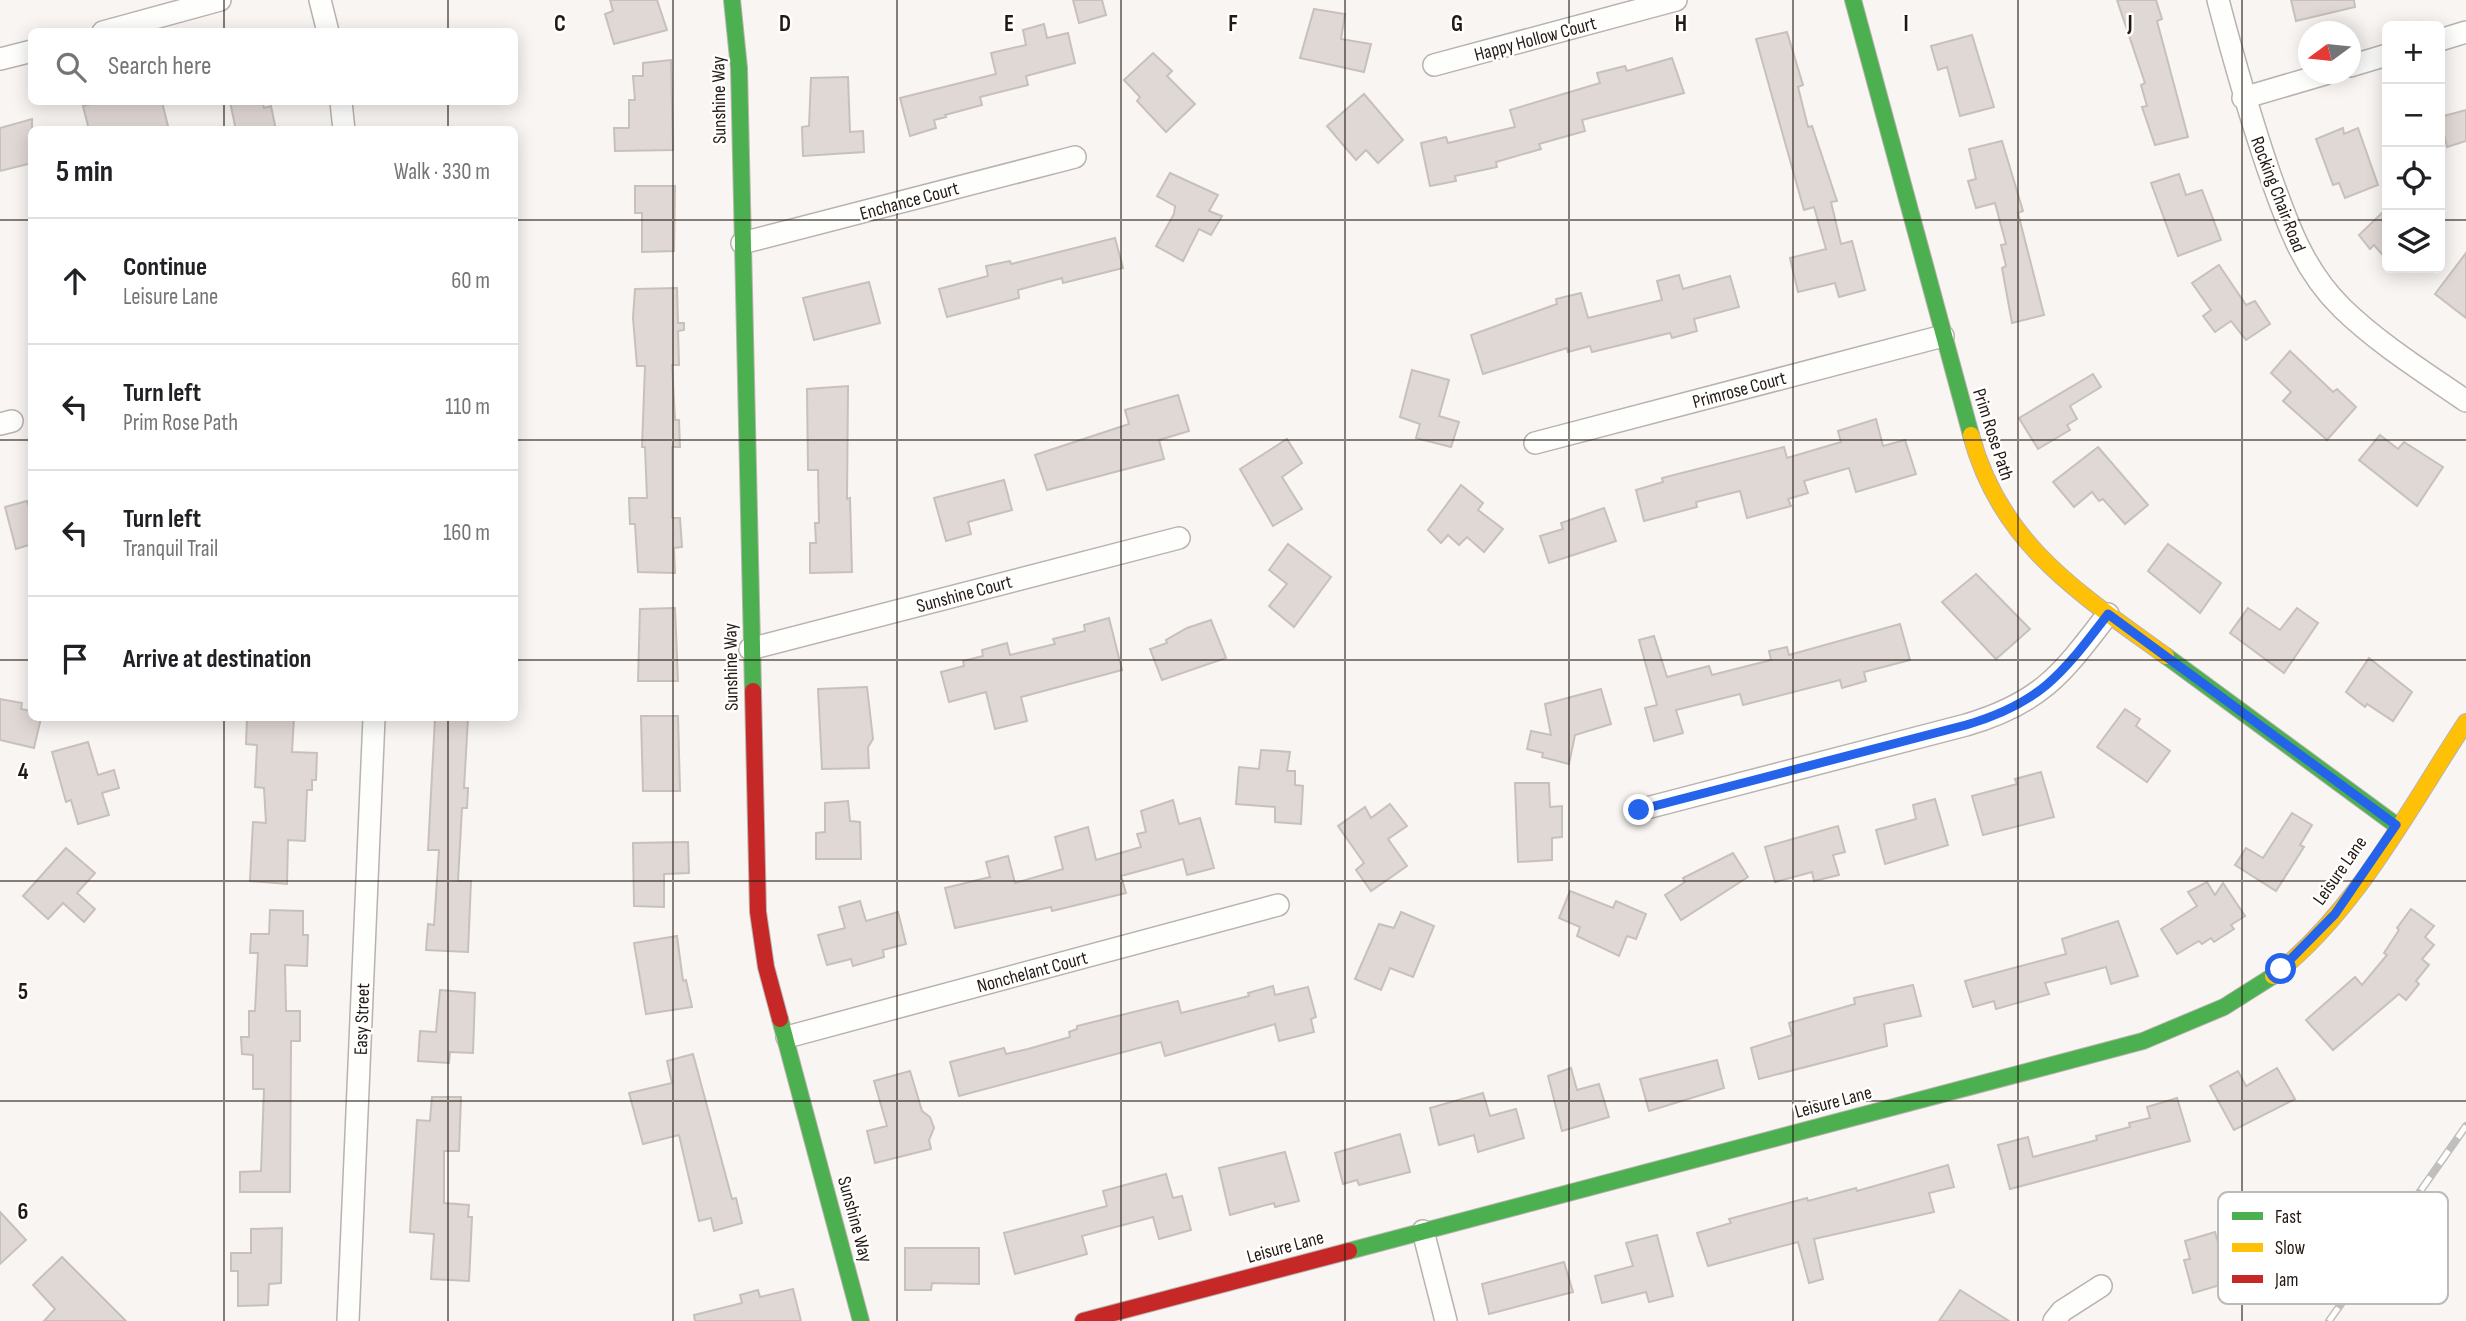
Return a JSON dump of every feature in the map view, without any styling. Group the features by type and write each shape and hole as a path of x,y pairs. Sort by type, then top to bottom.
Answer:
{"street":[{"path":"118,28 220,0"},
{"path":"320,0 327,28"},
{"name":"Sunshine Way","path":"732,0 739,68 758,912 766,967 787,1037 861,1321"},
{"name":"Happy Hollow Court","path":"1434,65 1676,0"},
{"name":"Prim Rose Path","path":"1853,0 1982,474 1999,507 2042,561 2108,614 2396,825"},
{"name":"Rocking Chair Road","path":"2218,0 2243,98 2289,227 2312,272 2342,309 2407,361 2466,401"},
{"path":"2445,38 2466,32"},
{"path":"0,59 28,52"},
{"path":"2361,63 2382,56"},
{"path":"2243,98 2298,82"},
{"path":"341,105 344,126"},
{"name":"Enchance Court","path":"742,243 1075,157"},
{"name":"Primrose Court","path":"1535,443 1944,336"},
{"name":"Sunshine Court","path":"750,649 1179,538"},
{"path":"1639,810 1966,725 2014,709 2046,688 2066,668 2108,614"},
{"name":"Easy Street","path":"348,1321 374,721"},
{"name":"Leisure Lane","path":"1083,1321 2143,1041 2214,1013 2250,993 2305,947 2335,914 2466,722"},
{"name":"Nonchelant Court","path":"787,1037 1278,905"},
{"path":"1423,1231 1446,1321"},
{"path":"2054,1321 2062,1311 2101,1286"}],"building":[{"path":"610,0 657,0 667,30 614,44 605,14 613,11"},
{"path":"1073,0 1102,0 1106,15 1079,23"},
{"path":"2117,0 2156,0 2162,19 2157,21 2188,137 2155,145 2142,107 2147,106 2141,85 2145,83"},
{"path":"2291,0 2354,0 2355,7 2296,21"},
{"path":"1314,9 1345,14 1341,39 1371,44 1364,72 1300,58"},
{"path":"1044,24 1047,38 1068,33 1075,63 1026,76 1028,85 980,97 982,105 945,115 946,117 934,120 936,128 910,136 900,98 996,74 991,53 1026,45 1023,30"},
{"path":"1787,32 1803,85 1798,87 1808,127 1812,126 1837,201 1831,202 1841,244 1852,241 1865,290 1839,297 1835,283 1798,292 1790,258 1826,249 1814,207 1804,210 1756,39"},
{"path":"1972,35 1994,107 1960,116 1947,67 1938,70 1931,46"},
{"path":"1153,53 1172,71 1167,76 1195,104 1166,132 1137,101 1140,97 1124,80"},
{"path":"1672,58 1684,93 1582,120 1585,131 1539,144 1541,149 1496,162 1497,167 1455,176 1456,181 1430,186 1421,143 1446,137 1448,143 1515,127 1510,110 1600,83 1597,73 1625,66 1627,71"},
{"path":"671,60 673,150 615,151 614,128 629,128 629,100 635,100 633,76 643,76 643,63"},
{"path":"848,77 850,132 863,131 864,152 803,156 802,127 809,126 811,78"},
{"path":"1364,94 1403,140 1378,163 1366,150 1356,160 1327,126"},
{"path":"163,105 168,126 88,126 83,106"},
{"path":"231,105 264,105 264,108 271,106 275,126 235,126"},
{"path":"2466,110 2466,141 2447,147 2445,116"},
{"path":"32,119 32,126 28,126 28,164 0,171 0,128"},
{"path":"2343,128 2344,134 2358,128 2378,185 2345,198 2339,183 2333,185 2316,139"},
{"path":"2002,141 2023,211 2018,213 2044,315 2012,323 2002,268 2006,266 2001,245 2006,244 1995,203 1976,208 1968,181 1976,179 1969,149"},
{"path":"1170,173 1218,195 1209,211 1222,216 1211,235 1199,229 1183,261 1156,246 1174,214 1175,206 1157,196"},
{"path":"2179,174 2186,195 2202,190 2221,240 2178,256 2151,183"},
{"path":"635,186 675,186 674,251 642,252 642,213 635,213"},
{"path":"2382,213 2382,254 2374,245 2370,249 2359,235"},
{"path":"1115,238 1123,268 1063,283 1062,278 1018,290 1019,298 947,317 939,289 988,276 986,266 1010,261 1011,264"},
{"path":"2466,253 2466,318 2435,294"},
{"path":"2219,265 2246,305 2255,301 2270,324 2246,340 2231,321 2215,332 2203,316 2211,310 2192,283"},
{"path":"1679,275 1683,289 1730,276 1739,307 1694,319 1697,331 1672,338 1670,333 1592,352 1590,346 1568,352 1567,348 1483,374 1471,335 1557,304 1556,299 1581,293 1588,318 1662,300 1657,281"},
{"path":"869,282 880,323 814,340 803,298"},
{"path":"677,288 678,323 684,323 684,330 678,331 679,365 672,365 675,420 679,420 680,447 672,447 672,518 680,518 682,547 674,548 675,573 638,572 635,524 630,524 629,498 647,498 645,447 642,447 645,366 637,366 633,318 635,289"},
{"path":"2290,351 2333,392 2337,389 2356,407 2327,440 2283,401 2291,392 2271,373"},
{"path":"1412,370 1449,380 1439,416 1459,422 1451,447 1416,438 1420,424 1400,417"},
{"path":"2093,374 2101,387 2070,406 2077,419 2067,425 2070,430 2038,449 2019,418"},
{"path":"848,386 847,499 850,498 852,572 810,573 810,543 816,543 815,523 819,523 818,470 808,470 807,389"},
{"path":"1178,395 1189,431 1159,440 1164,459 1047,490 1035,455 1129,424 1125,410"},
{"path":"1876,419 1883,446 1905,440 1916,474 1856,492 1849,468 1804,481 1808,493 1788,499 1791,506 1747,518 1740,491 1696,502 1697,507 1644,521 1636,490 1663,482 1662,478 1784,447 1787,458 1841,442 1838,431"},
{"path":"2380,435 2398,449 2404,442 2443,467 2417,506 2359,460"},
{"path":"1287,439 1302,463 1282,477 1302,509 1273,526 1240,469"},
{"path":"2098,447 2148,505 2125,524 2103,499 2099,501 2092,492 2074,507 2053,482"},
{"path":"1004,480 1012,510 968,522 971,534 946,541 934,498"},
{"path":"1461,485 1483,503 1478,510 1503,529 1484,552 1467,537 1459,545 1448,535 1441,543 1428,530"},
{"path":"27,501 28,545 16,549 5,507"},
{"path":"1604,508 1616,541 1549,563 1540,536 1563,529 1561,523"},
{"path":"1288,544 1331,577 1294,627 1269,606 1287,584 1269,570"},
{"path":"2168,544 2221,583 2200,613 2148,571"},
{"path":"1976,574 2030,629 1996,659 1942,602"},
{"path":"675,608 678,681 638,681 640,609"},
{"path":"2248,608 2280,630 2297,608 2318,623 2284,673 2230,633"},
{"path":"1109,618 1122,670 1021,697 1027,721 995,729 986,692 949,702 941,672 964,666 963,661 983,656 982,650 1007,643 1010,655 1055,644 1053,639 1085,631 1084,625"},
{"path":"1211,620 1226,658 1162,680 1150,649 1167,643 1166,640 1187,628"},
{"path":"1900,624 1910,660 1864,672 1866,681 1842,688 1840,680 1743,705 1740,694 1676,710 1683,733 1654,741 1645,708 1657,705 1639,640 1654,636 1667,677 1709,666 1712,675 1771,660 1769,651 1787,647 1789,655"},
{"path":"2369,658 2412,692 2393,721 2367,704 2365,707 2346,692"},
{"path":"867,687 873,739 868,747 869,768 822,769 818,689"},
{"path":"1601,689 1611,724 1575,735 1569,764 1542,757 1543,753 1527,749 1531,731 1551,735 1545,704"},
{"path":"0,699 22,703 21,709 28,710 28,721 40,721 34,748 0,740"},
{"path":"2125,709 2140,719 2136,726 2170,751 2147,782 2097,747"},
{"path":"641,716 678,716 680,791 643,791"},
{"path":"247,721 294,721 292,752 317,753 316,780 312,780 312,790 307,790 305,841 288,840 287,884 250,881 253,822 266,823 264,788 255,787 257,745 246,744"},
{"path":"435,721 468,721 464,788 468,788 467,808 462,808 458,881 471,881 468,952 426,950 428,924 434,925 439,850 428,850"},
{"path":"88,742 98,775 114,770 119,788 102,793 109,815 78,824 71,800 66,802 52,752"},
{"path":"1261,750 1290,752 1287,771 1295,771 1295,785 1303,786 1301,824 1275,822 1275,807 1236,804 1239,767 1259,769"},
{"path":"2041,772 2054,817 1983,835 1972,796 2017,784 2015,779"},
{"path":"1515,783 1549,783 1550,807 1562,806 1562,837 1552,838 1552,860 1518,862"},
{"path":"1935,799 1948,845 1885,864 1876,830 1916,819 1913,805"},
{"path":"1173,800 1179,824 1200,818 1214,868 1187,875 1183,859 1121,876 1126,893 1052,911 1051,907 955,928 945,888 990,877 986,862 1008,856 1015,883 1063,869 1055,837 1088,827 1096,860 1141,847 1137,834 1146,832 1141,811"},
{"path":"848,801 850,821 860,822 861,859 816,859 816,833 825,832 825,803"},
{"path":"1390,804 1407,826 1388,839 1407,866 1371,891 1356,870 1364,863 1338,826 1365,807 1371,818"},
{"path":"2292,813 2312,825 2300,845 2304,847 2276,891 2235,865 2246,848 2263,858"},
{"path":"1838,826 1845,852 1833,855 1839,875 1814,881 1812,872 1775,882 1765,847"},
{"path":"688,842 689,873 664,874 664,907 634,906 633,843"},
{"path":"66,848 95,873 77,893 95,909 84,922 63,903 48,919 23,896"},
{"path":"1733,853 1748,877 1681,920 1665,895 1685,882 1683,878"},
{"path":"2207,882 2215,895 2223,883 2245,916 2231,925 2234,929 2214,942 2211,938 2202,944 2199,941 2177,954 2161,929 2197,906 2188,892"},
{"path":"1570,891 1613,908 1616,901 1646,914 1636,939 1627,936 1619,956 1577,936 1580,927 1559,918"},
{"path":"860,901 866,921 898,912 906,944 883,950 884,957 853,966 851,959 827,965 818,935 845,928 839,907"},
{"path":"2411,909 2434,926 2425,937 2434,945 2422,959 2429,965 2416,981 2419,984 2406,1000 2399,994 2333,1050 2306,1020 2355,977 2362,985 2387,955 2384,953 2399,930 2397,928"},
{"path":"270,910 303,911 303,935 308,935 307,966 285,965 286,1011 300,1011 300,1041 291,1041 290,1192 240,1192 240,1172 261,1171 264,1089 253,1089 253,1055 242,1054 241,1037 249,1037 249,1011 255,1011 258,953 250,953 251,934 269,934"},
{"path":"1401,912 1434,926 1413,977 1390,968 1381,990 1355,979 1379,924 1394,928"},
{"path":"2118,921 2138,976 2111,984 2106,967 2045,983 2049,994 1996,1009 1994,1001 1973,1007 1965,981 2066,954 2062,939"},
{"path":"677,936 683,981 686,980 692,1007 646,1014 634,943"},
{"path":"1913,985 1921,1016 1884,1024 1887,1046 1759,1079 1751,1048 1792,1035 1789,1023 1855,1004 1854,998"},
{"path":"1273,986 1275,995 1308,987 1316,1017 1311,1019 1314,1032 1279,1041 1275,1024 1165,1056 1161,1042 959,1096 950,1062 1004,1048 1006,1054 1028,1049 1070,1037 1069,1032 1077,1029 1077,1026 1178,1001 1181,1013 1249,996 1248,993"},
{"path":"440,990 475,993 473,1053 450,1052 449,1063 418,1061 420,1031 436,1032"},
{"path":"693,1054 732,1199 736,1198 742,1223 714,1231 711,1218 699,1221 679,1135 643,1144 629,1093 672,1083 667,1061"},
{"path":"1717,1060 1724,1088 1649,1111 1640,1079"},
{"path":"1571,1068 1577,1090 1599,1084 1609,1117 1562,1131 1548,1076"},
{"path":"2277,1068 2295,1099 2234,1130 2210,1086 2238,1071 2246,1086"},
{"path":"910,1071 922,1111 930,1117 934,1128 929,1140 931,1149 875,1163 867,1131 887,1126 874,1081"},
{"path":"1483,1093 1490,1116 1516,1109 1524,1138 1478,1152 1474,1135 1439,1145 1430,1108"},
{"path":"432,1097 461,1097 459,1151 444,1151 444,1203 469,1205 468,1217 472,1217 469,1281 431,1279 434,1234 410,1232 417,1120 430,1121"},
{"path":"2177,1098 2190,1141 2010,1189 1998,1145 2028,1137 2033,1157 2097,1140 2096,1136 2130,1127 2129,1123 2150,1118 2147,1107"},
{"path":"1400,1134 1410,1172 1359,1185 1357,1180 1343,1184 1335,1153"},
{"path":"1285,1152 1299,1201 1275,1207 1274,1203 1230,1215 1219,1168"},
{"path":"1948,1165 1954,1187 1929,1193 1934,1212 1814,1239 1823,1279 1809,1283 1798,1242 1708,1266 1697,1233 1731,1223 1729,1219 1807,1198 1808,1201 1856,1188 1857,1191"},
{"path":"1166,1174 1173,1198 1182,1196 1191,1230 1159,1239 1153,1217 1082,1236 1087,1254 1015,1274 1004,1233 1107,1206 1103,1191"},
{"path":"0,1212 26,1240 0,1264"},
{"path":"282,1228 281,1283 269,1284 268,1305 238,1306 238,1271 231,1271 231,1253 251,1253 251,1229"},
{"path":"2215,1232 2218,1242 2218,1286 2193,1293 2184,1260 2190,1259 2185,1241"},
{"path":"1657,1235 1673,1296 1649,1302 1646,1292 1602,1303 1595,1276 1633,1266 1626,1243"},
{"path":"905,1248 979,1248 979,1284 932,1283 931,1290 905,1290"},
{"path":"62,1257 126,1321 44,1321 55,1309 33,1285"},
{"path":"1564,1262 1573,1292 1489,1314 1482,1284"},
{"path":"793,1289 801,1321 695,1321 694,1315 742,1303 740,1295 758,1290 760,1297"},
{"path":"1960,1290 2009,1321 1939,1321"}],"railway":[{"path":"2420,1192 2466,1126"},
{"path":"2329,1321 2341,1304"}],"traffic: fast":[{"path":"732,0 739,68 753,691"},
{"path":"1853,0 1971,435"},
{"path":"2166,656 2396,825"},
{"path":"1349,1251 2143,1041 2224,1007 2273,976"},
{"path":"780,1019 861,1321"}],"traffic: slow":[{"path":"1971,435 1984,473 2001,507 2023,536 2047,563 2074,587 2166,656"},
{"path":"2273,976 2303,950 2356,890 2466,722"}],"traffic: jam":[{"path":"753,691 758,912 766,967 780,1019"},
{"path":"1083,1321 1349,1251"}],"route":[{"path":"1639,810 1966,725 2014,709 2046,688 2066,668 2108,614 2396,825 2335,914 2281,969"}]}
